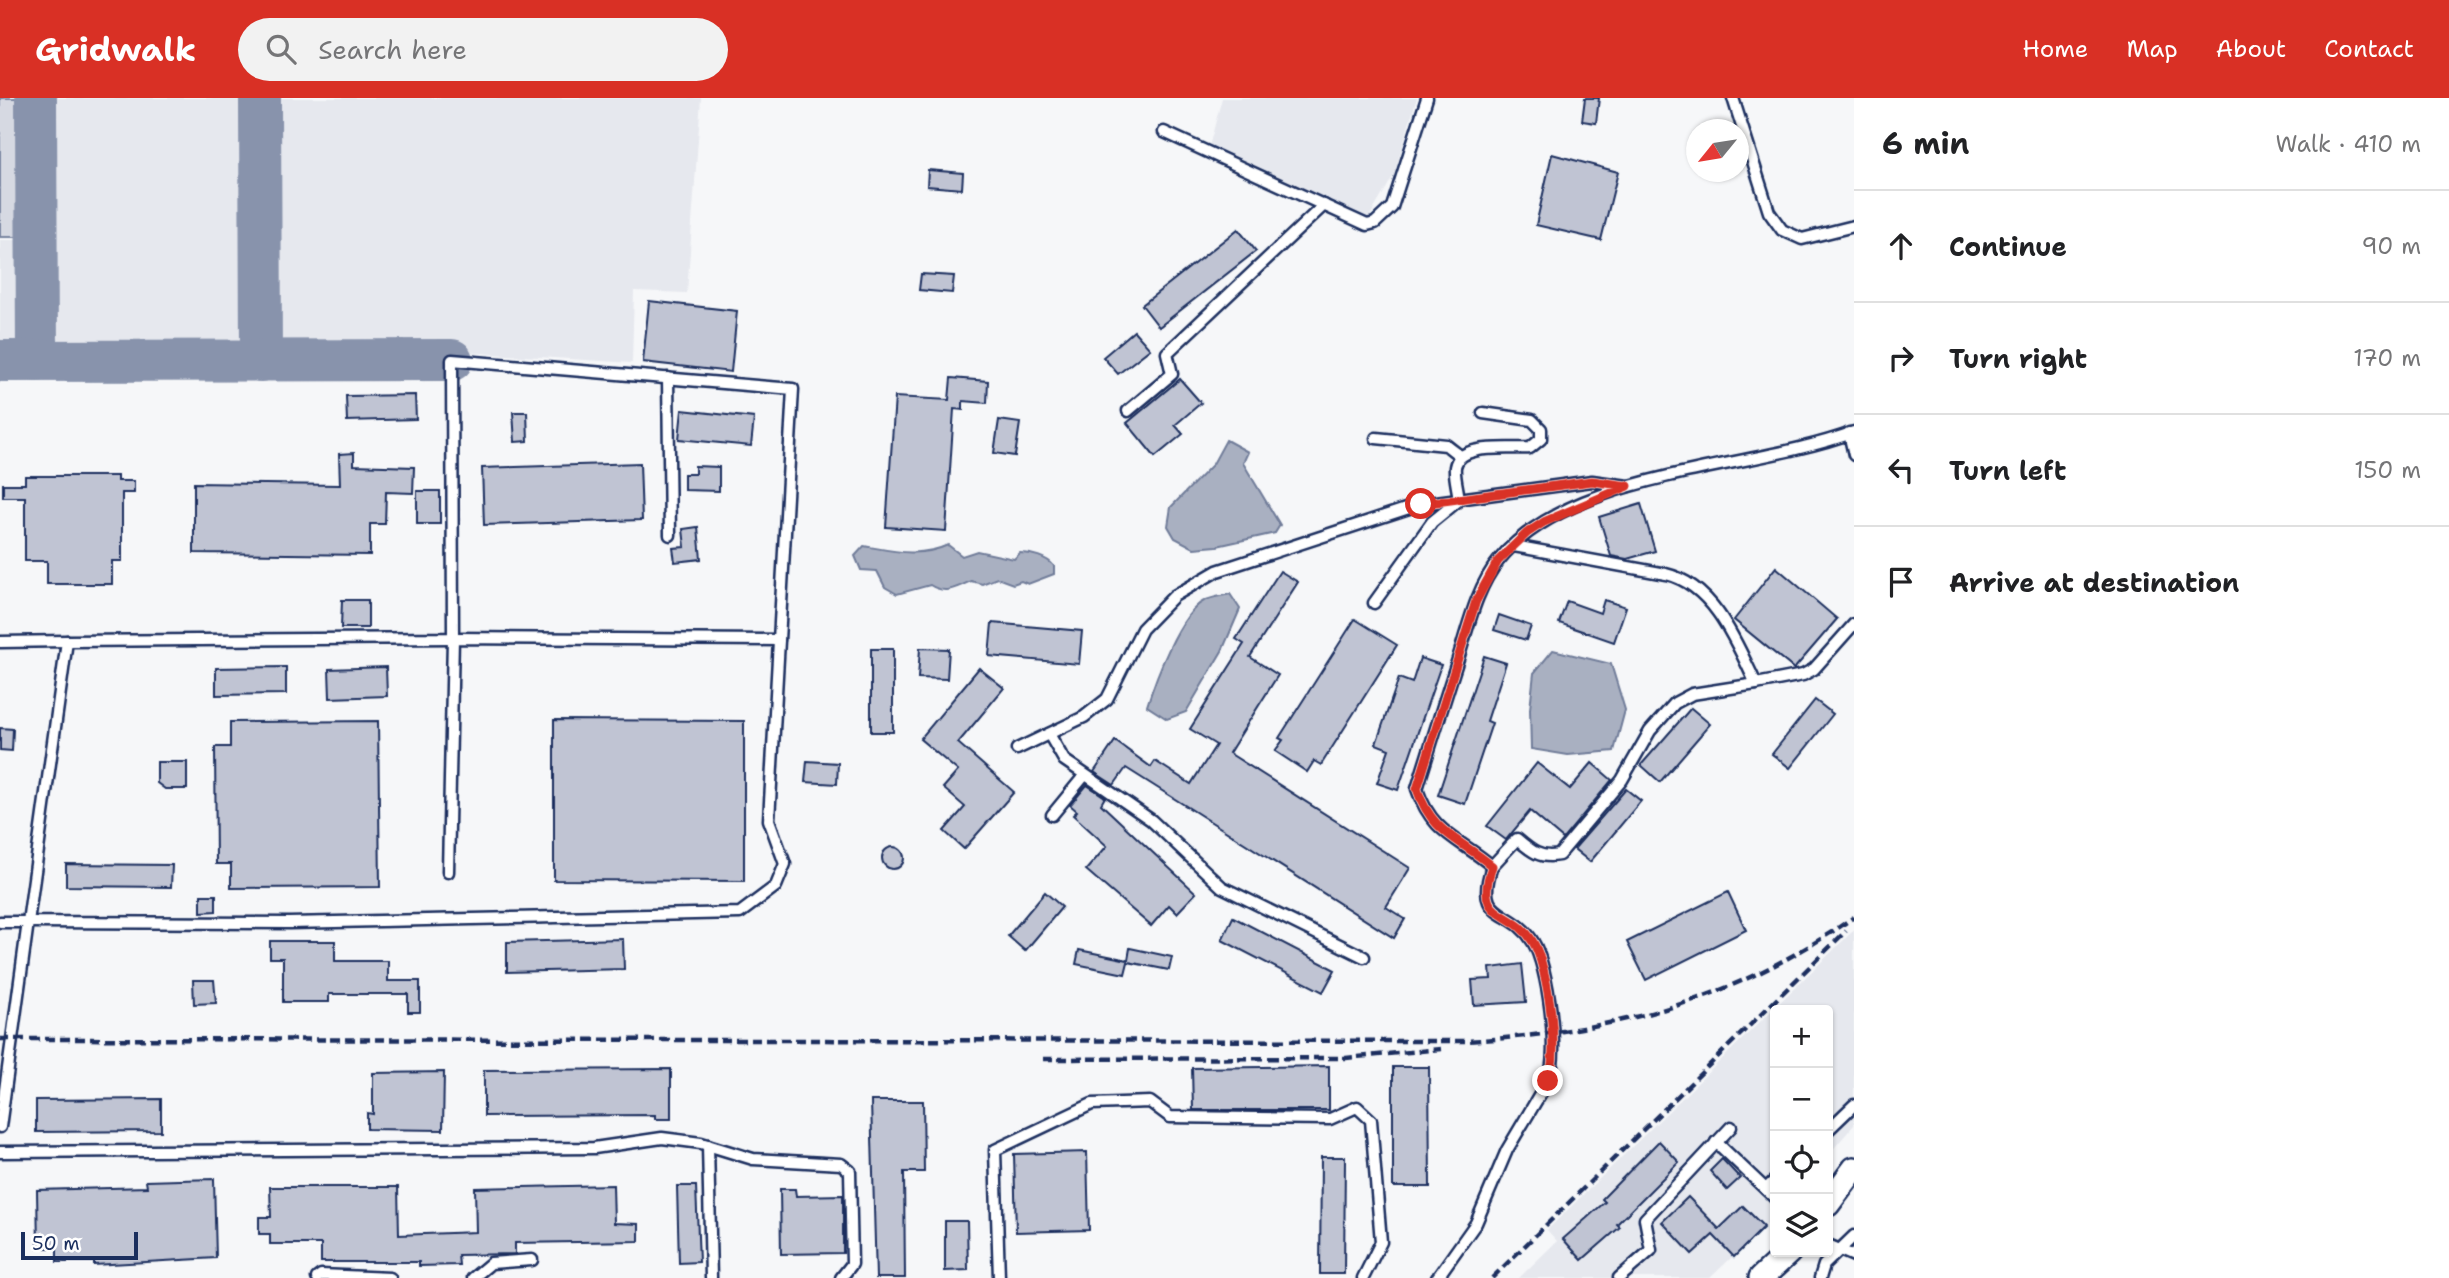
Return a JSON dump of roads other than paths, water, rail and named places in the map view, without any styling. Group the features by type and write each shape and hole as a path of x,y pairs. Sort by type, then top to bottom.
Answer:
{"street":[{"path":"1833,1196 1854,1169"},
{"path":"1761,1278 1784,1257"}],"lane":[{"path":"1164,132 1367,225 1386,215 1392,207 1427,98"},
{"path":"1733,98 1769,212 1782,230 1802,239 1854,226"},
{"path":"1128,411 1172,374 1167,353 1324,205"},
{"path":"0,922 289,923 740,913 776,886 785,864 769,820 793,389 452,360 453,638 448,872"},
{"path":"668,378 670,535"},
{"path":"1460,500 1455,467 1460,456 1470,450 1530,448 1541,439 1541,429 1532,420 1483,413"},
{"path":"1492,866 1471,848 1451,839 1435,826 1423,809 1417,789 1476,601 1498,561 1544,522 1628,486 1798,449 1852,433 1854,454"},
{"path":"1376,438 1446,445 1460,456"},
{"path":"1017,750 1084,718 1107,699 1142,629 1174,596 1208,576 1397,510 1592,481 1628,486"},
{"path":"1374,603 1432,522 1460,500"},
{"path":"1514,546 1666,574 1685,581 1722,619 1756,684"},
{"path":"1437,1278 1476,1223 1507,1150 1553,1070 1554,1034 1540,965 1533,942 1519,928 1495,912 1487,901 1485,886 1492,866 1517,839 1534,853 1547,857 1559,855 1622,780 1655,723 1675,703 1692,694 1803,676 1814,669 1854,624"},
{"path":"0,642 453,638 779,640"},
{"path":"0,1126 4,1061 28,922 67,641"},
{"path":"1049,734 1064,760 1151,820 1222,887 1363,957"},
{"path":"1052,816 1084,776"},
{"path":"999,1278 995,1150 1091,1104 1150,1102 1170,1117 1330,1119 1357,1107 1371,1120 1381,1242 1363,1278"},
{"path":"1833,1125 1854,1105"},
{"path":"1619,1278 1651,1250 1645,1219 1731,1127"},
{"path":"0,1152 594,1149 662,1138 708,1145 753,1159 841,1164 850,1171 852,1264 841,1278"},
{"path":"1716,1142 1771,1194"},
{"path":"708,1145 711,1278"},
{"path":"1766,1189 1770,1185"},
{"path":"1820,1278 1824,1265 1842,1251 1854,1236"},
{"path":"1833,1247 1854,1256"},
{"path":"473,1278 491,1263 532,1260"},
{"path":"317,1278 321,1275 390,1278"}],"water":[{"path":"1226,440 1248,452 1243,463 1280,525 1275,533 1217,546 1194,548 1175,538 1168,526 1171,507 1213,464"},
{"path":"948,545 962,556 977,551 1014,559 1020,553 1034,555 1051,563 1054,566 1054,574 1028,584 1021,581 1013,584 997,578 982,584 971,581 951,589 941,590 930,585 897,594 885,587 877,571 861,570 855,556 864,546 917,552"},
{"path":"1230,594 1240,609 1222,651 1186,712 1167,719 1147,706 1177,633 1195,608 1207,600"},
{"path":"1553,650 1611,664 1625,710 1614,751 1568,755 1531,749 1530,709 1534,673"}],"railway":[{"path":"0,1039 1468,1041 1573,1029 1670,1007 1717,991 1762,971 1808,947 1854,917"},
{"path":"1492,1278 1846,931"},
{"path":"1043,1059 1346,1058 1441,1049"}]}
